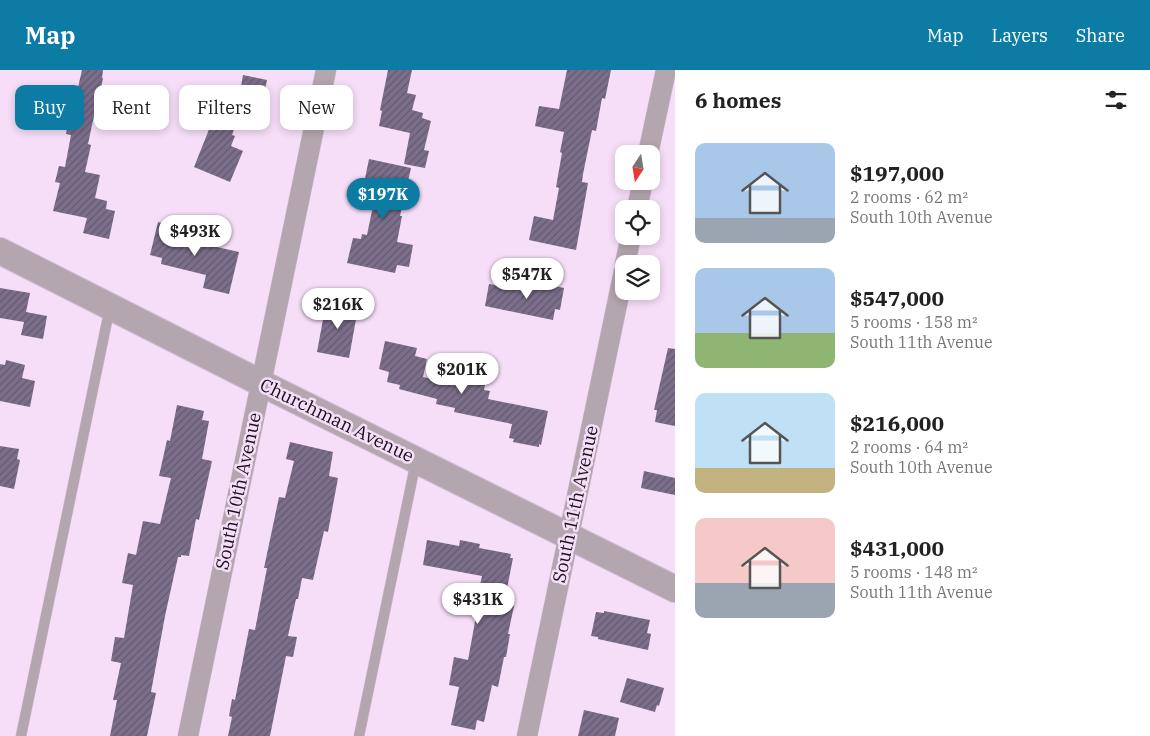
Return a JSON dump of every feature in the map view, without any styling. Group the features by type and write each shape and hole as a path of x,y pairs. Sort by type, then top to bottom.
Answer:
{"street":[{"name":"South 10th Avenue","path":"188,736 326,70"},
{"path":"650,145 666,70"},
{"name":"Churchman Avenue","path":"0,251 675,589"},
{"name":"South 11th Avenue","path":"527,736 618,300"}],"lane":[{"path":"20,736 110,306"},
{"path":"359,736 416,460"}],"building":[{"path":"82,70 103,70 102,85 94,85 94,116 88,144 91,145 85,172 100,175 95,198 107,201 106,209 115,211 109,239 83,233 87,218 53,211 60,183 55,182 59,166 65,167 71,135 66,134 67,130 84,130 84,85 79,85"},
{"path":"388,70 412,70 407,93 416,95 412,110 423,113 422,118 431,121 424,150 429,151 425,168 404,164 410,133 379,126 382,111 380,110"},
{"path":"567,70 611,70 605,99 602,98 596,131 592,130 583,174 582,182 588,183 576,250 529,240 534,216 553,220 559,188 556,187 564,132 535,126 539,106 559,109"},
{"path":"243,75 267,80 266,85 241,85"},
{"path":"209,130 234,130 232,135 235,136 231,146 243,151 230,182 194,167"},
{"path":"369,159 411,168 400,216 402,216 397,242 413,245 409,267 397,265 395,273 347,263 353,238 361,239 362,234 367,235 375,196 362,193"},
{"path":"158,222 192,231 190,239 239,252 229,294 203,288 206,275 161,264 162,258 150,255"},
{"path":"532,281 564,288 560,310 555,309 553,320 485,306 489,284 530,292"},
{"path":"0,288 30,293 26,312 47,316 43,339 21,335 24,322 0,318"},
{"path":"326,303 358,308 349,358 317,352"},
{"path":"385,341 417,348 415,356 427,359 423,377 466,386 468,375 486,379 484,390 490,391 488,399 548,411 541,445 539,444 539,447 513,442 514,439 509,438 512,424 454,412 455,408 436,404 437,399 399,389 400,385 387,382 389,372 379,369"},
{"path":"668,348 675,349 675,426 655,422 657,410 654,410"},
{"path":"6,360 25,365 22,378 35,381 30,407 0,401 0,364 5,365"},
{"path":"177,405 204,411 202,420 209,421 202,459 212,461 199,520 196,519 189,556 181,555 181,557 178,557 151,692 156,693 147,736 110,736 117,700 113,700 121,663 111,661 115,637 124,638 133,585 122,583 128,553 136,555 143,521 160,524 171,478 159,476 167,440 170,441"},
{"path":"290,442 333,452 329,476 338,478 328,532 324,531 313,580 302,578 298,599 296,599 288,636 297,637 293,657 286,656 270,736 228,736 232,717 229,716 232,699 235,700 249,629 255,630 267,568 264,568 279,497 285,498 294,461 286,459"},
{"path":"0,446 19,449 17,459 20,460 14,489 0,486"},
{"path":"644,471 675,478 675,495 641,488"},
{"path":"427,540 459,546 460,540 480,544 479,548 511,554 510,558 513,558 504,604 514,606 508,634 510,634 506,657 504,657 498,687 492,685 484,722 477,720 475,730 451,725 459,687 449,685 454,657 468,660 477,611 474,611 482,576 423,565"},
{"path":"604,611 650,620 647,633 651,634 648,650 591,636 596,612 604,613"},
{"path":"627,678 664,688 659,706 657,705 655,712 620,702"},
{"path":"584,710 619,718 615,736 578,736"}]}
